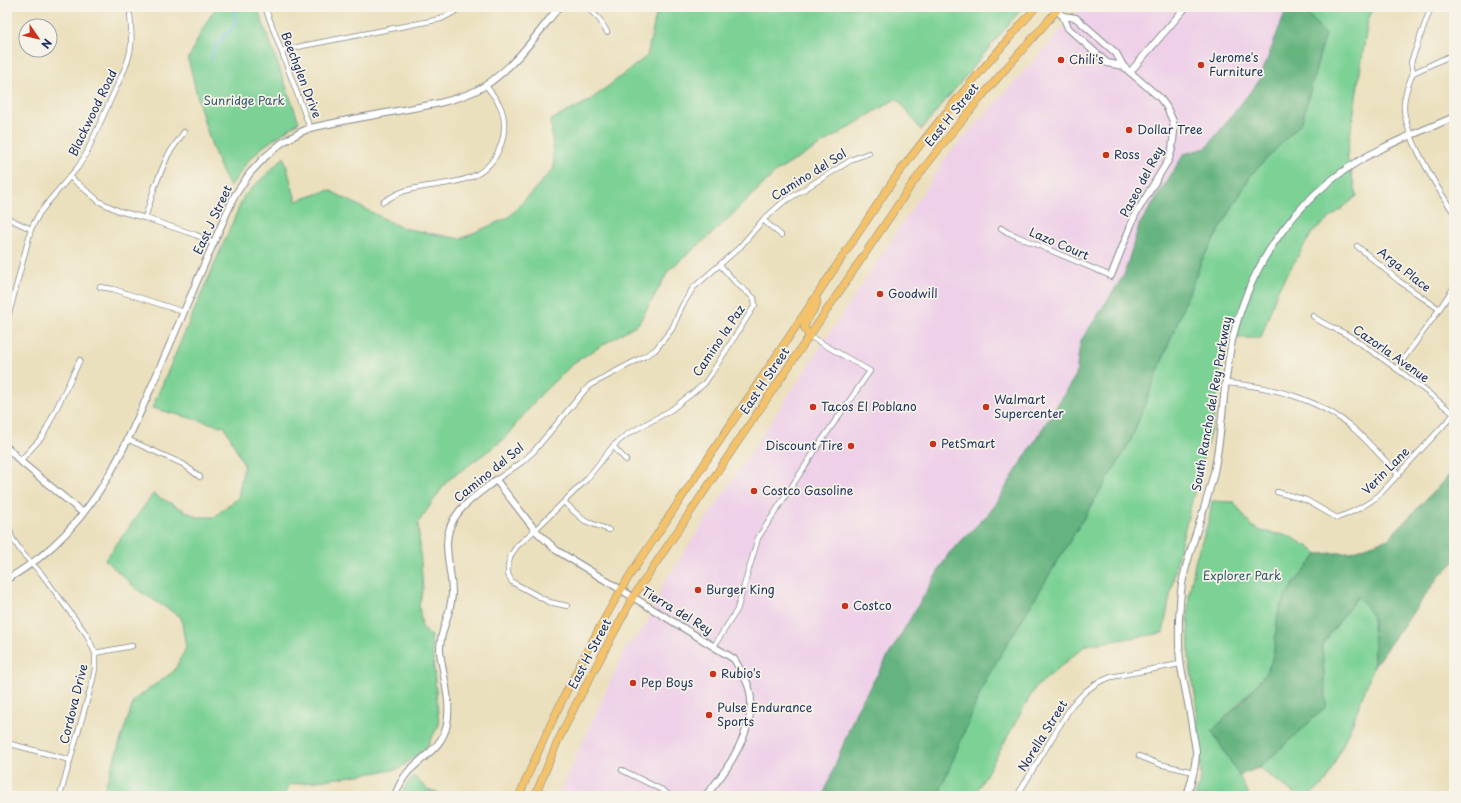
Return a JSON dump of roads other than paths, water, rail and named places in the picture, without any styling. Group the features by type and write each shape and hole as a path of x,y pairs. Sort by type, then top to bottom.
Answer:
{"main road":[{"name":"East H Street","path":"519,796 558,707 621,590 896,178 923,141 1036,7"},
{"name":"East H Street","path":"535,796 557,743 575,706 632,597 910,187 940,146 1058,9"},
{"path":"809,336 804,327 817,304 815,298"}],"street":[{"name":"Beechglen Drive","path":"264,7 310,128"},
{"path":"282,51 441,19 461,7"},
{"name":"East J Street","path":"7,579 32,563 57,543 84,513 106,482 129,440 235,195 250,173 274,149 292,136 310,128 449,101 475,91 486,85 516,59 559,7"},
{"path":"587,7 600,20 606,32"},
{"path":"1130,72 1186,7"},
{"path":"1431,7 1411,62 1413,73 1404,105 1404,117 1426,166 1454,213"},
{"name":"Paseo del Rey","path":"1058,9 1068,28 1107,63 1123,66"},
{"name":"Blackwood Road","path":"7,322 9,307 31,229 46,205 70,177 86,154 127,65 133,40 130,15"},
{"name":"Paseo del Rey","path":"1063,16 1076,18 1116,53 1123,66 1159,97 1166,106 1173,122 1174,132 1172,150 1169,159 1135,215 1111,276"},
{"path":"1413,73 1454,54"},
{"path":"383,202 408,190 468,179 481,172 491,163 501,146 504,126 500,105 486,85"},
{"name":"South Rancho del Rey Parkway","path":"1187,796 1194,772 1196,753 1190,712 1180,664 1180,609 1182,582 1214,470 1232,343 1243,302 1261,263 1273,243 1290,219 1318,191 1351,166 1380,149 1454,117"},
{"path":"145,218 154,186 168,155 184,132"},
{"name":"Camino del Sol","path":"395,796 402,780 432,752 441,740 447,725 449,708 440,649 441,637 449,610 452,593 447,545 450,527 455,515 464,505 522,462 590,385 645,356 659,345 672,329 682,306 693,288 740,246 763,220 786,200 853,159 869,153"},
{"path":"70,177 102,203 119,211 196,235 213,243"},
{"path":"7,218 31,229"},
{"path":"763,220 781,235"},
{"name":"Lazo Court","path":"1000,228 1111,276"},
{"name":"Arga Place","path":"1357,246 1399,281 1439,310"},
{"name":"Camino la Paz","path":"567,606 549,602 512,582 508,569 511,555 522,540 535,530 586,480 613,446 626,435 671,410 704,384 755,305 754,298 720,265"},
{"path":"100,287 113,289 184,312"},
{"path":"1397,368 1454,287"},
{"name":"Cazorla Avenue","path":"1313,316 1347,334 1397,368 1454,414"},
{"path":"714,646 738,610 758,538 822,440 870,371 809,336"},
{"path":"20,461 43,436 80,360"},
{"path":"1226,383 1247,384 1302,398 1322,407 1354,429 1398,475"},
{"name":"Verin Lane","path":"1277,492 1306,500 1337,518 1356,511 1373,501 1454,414"},
{"path":"129,440 183,464 200,477"},
{"path":"613,446 626,460"},
{"path":"7,448 20,461 84,513"},
{"name":"Tierra del Rey","path":"496,480 535,530 556,550 734,659 745,678 750,692 751,703 749,718 740,744 733,758 705,796"},
{"path":"564,502 585,520 609,530"},
{"name":"Cordova Drive","path":"7,519 12,538 23,554 41,573 87,636 95,654 95,669 92,683 60,796"},
{"path":"95,654 132,646"},
{"name":"Norella Street","path":"1018,796 1072,705 1086,691 1097,683 1111,677 1180,664"},
{"path":"7,743 70,760"},
{"path":"1139,756 1159,764 1194,772"},
{"path":"622,770 671,796"}],"waterway":[{"path":"211,60 214,49 220,40 236,24 234,7"}],"place":[{"name":"Chili's","path":"1061,60"},
{"name":"Jerome's Furniture","path":"1201,65"},
{"name":"Dollar Tree","path":"1129,130"},
{"name":"Ross","path":"1106,155"},
{"name":"Goodwill","path":"880,294"},
{"name":"Tacos El Poblano","path":"813,407"},
{"name":"Walmart Supercenter","path":"986,407"},
{"name":"PetSmart","path":"933,444"},
{"name":"Discount Tire","path":"851,446"},
{"name":"Costco Gasoline","path":"754,491"},
{"name":"Burger King","path":"698,590"},
{"name":"Costco","path":"845,606"},
{"name":"Rubio's","path":"713,674"},
{"name":"Pep Boys","path":"633,683"},
{"name":"Pulse Endurance Sports","path":"709,715"}],"park label":[{"name":"Sunridge Park","path":"244,101"},
{"name":"Explorer Park","path":"1242,576"}]}
